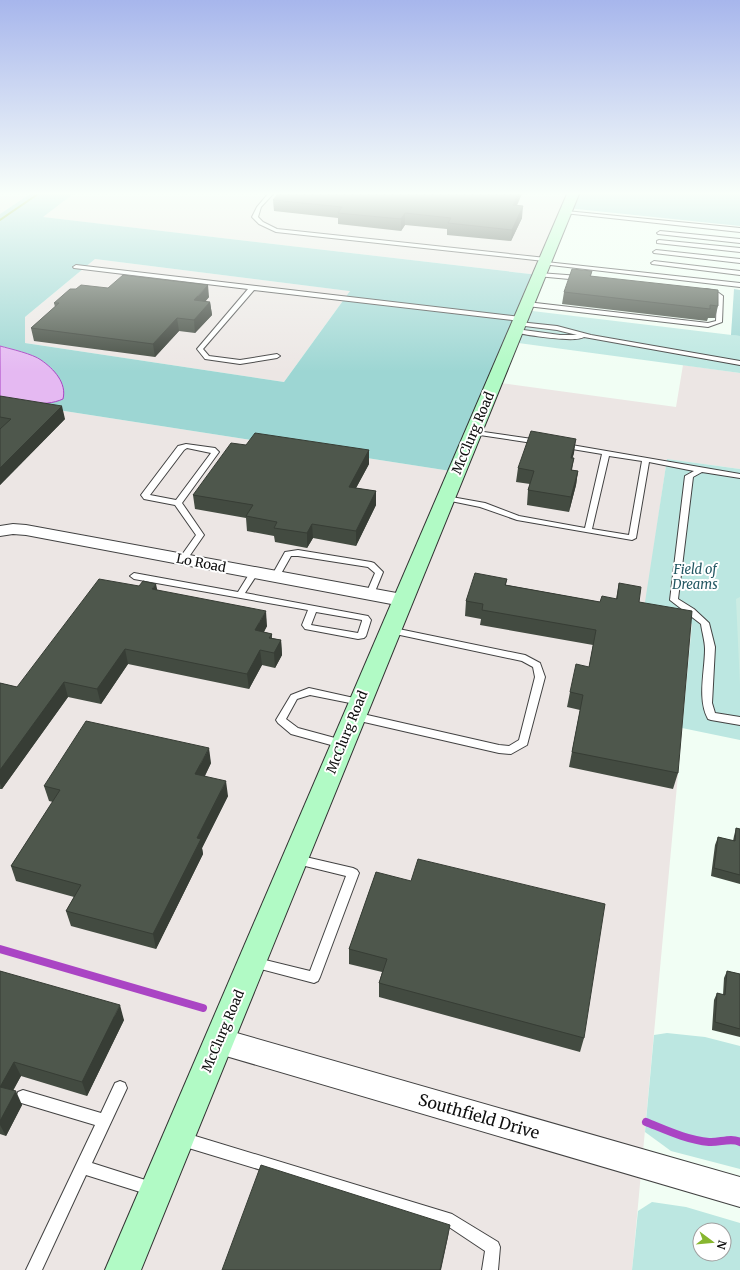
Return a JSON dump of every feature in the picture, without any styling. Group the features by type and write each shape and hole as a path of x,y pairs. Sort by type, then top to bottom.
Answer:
{"street":[{"name":"McClurg Road","path":"123,1270 548,253"},
{"name":"Lo Road","path":"0,531 13,529 26,530 402,600"},
{"name":"Southfield Drive","path":"219,1041 740,1192"}],"lane":[{"path":"449,253 543,266 740,284"},
{"path":"668,253 740,261"},
{"path":"654,263 740,273"},
{"path":"543,266 585,278"},
{"path":"76,267 521,319 708,325 719,322 720,296 714,292 699,291"},
{"path":"253,287 200,349 207,358 240,362 277,356"},
{"path":"521,319 560,337 591,337 740,363"},
{"path":"473,432 646,459 740,476"},
{"path":"178,503 215,452 212,450 186,446 181,448 145,495 147,498 178,503 200,535 183,560"},
{"path":"588,531 606,453"},
{"path":"446,498 482,505 517,518 632,538 646,459"},
{"path":"701,470 689,476 674,600 691,610 705,623 710,646 707,703 711,716 740,721"},
{"path":"275,577 288,554 298,552 371,565 379,572 370,594"},
{"path":"240,596 254,573"},
{"path":"134,576 365,618 367,620 361,636 308,627 306,625 313,609"},
{"path":"342,744 295,731 281,720 294,697 309,691 357,709 499,749 511,750 523,742 540,677 537,665 525,658 390,630"},
{"path":"252,961 314,977 353,873 294,859"},
{"path":"34,1270 120,1088"},
{"path":"23,1098 104,1121"},
{"path":"178,1138 452,1221 493,1247 490,1270"},
{"path":"83,1167 156,1190"}],"shaded area":[{"path":"0,253 353,253 539,275 457,472 0,401 9,348 0,346","holes":["95,259 350,291 284,382 25,343 25,317"]},
{"path":"353,253 548,253 539,275"},
{"path":"95,259 350,291 284,382 25,343 25,317"},
{"path":"734,289 740,290 740,336 731,335"},
{"path":"0,346 33,356 46,364 55,372 61,382 64,393 63,399 48,403 32,403 0,397"},
{"path":"683,365 740,373 740,469 667,459 644,615 692,624 632,1270 0,1270 0,401 457,472 494,382 676,407"},
{"path":"740,597 740,685 736,599"}],"green space":[{"path":"524,310 740,336 740,373 511,342"},
{"name":"Field of Dreams","path":"667,459 740,469 740,740 682,728 692,624 643,615"},
{"path":"667,1033 705,1037 740,1046 740,1169 671,1151 645,1132 654,1035"},
{"path":"652,1202 686,1207 740,1223 740,1270 632,1270 638,1211"}],"building":[{"path":"572,269 592,271 590,276 718,290 718,306 710,305 710,309 564,292"},
{"path":"123,275 208,285 194,300 210,302 194,320 177,318 153,344 31,328 59,303 54,303 70,289 76,289 81,285 108,288"},
{"path":"0,396 62,406 0,468 0,429 11,419 0,417"},
{"path":"531,431 576,439 571,458 574,458 571,470 578,471 571,497 528,490 534,471 518,468"},
{"path":"255,433 369,450 349,487 376,491 356,531 312,524 307,533 274,528 277,522 246,516 253,505 193,495 231,443 246,445"},
{"path":"475,573 507,579 505,585 600,602 602,596 617,599 619,583 641,587 639,602 692,611 678,773 572,752 583,695 570,692 576,664 589,667 596,630 482,610 483,604 466,601"},
{"path":"99,579 139,586 143,581 156,584 152,589 266,611 255,630 272,634 269,638 281,640 274,653 260,650 247,674 125,649 97,689 64,682 0,770 0,683 17,687"},
{"path":"86,721 209,748 195,774 226,781 197,838 201,839 153,934 66,911 81,885 11,866 60,790 44,786"},
{"path":"736,828 740,829 740,875 714,868 718,837 735,841"},
{"path":"418,859 605,904 584,1038 379,983 387,959 349,949 376,872 411,881"},
{"path":"0,971 120,1005 82,1082 14,1062 0,1087"},
{"path":"727,971 740,974 740,1029 715,1022 717,993 725,995"},
{"path":"0,1087 16,1091 0,1121"},
{"path":"261,1165 450,1225 440,1270 222,1270"}],"waterway":[{"path":"0,949 203,1008"},
{"path":"646,1122 677,1134 701,1141 713,1142 733,1140 740,1142"}]}
